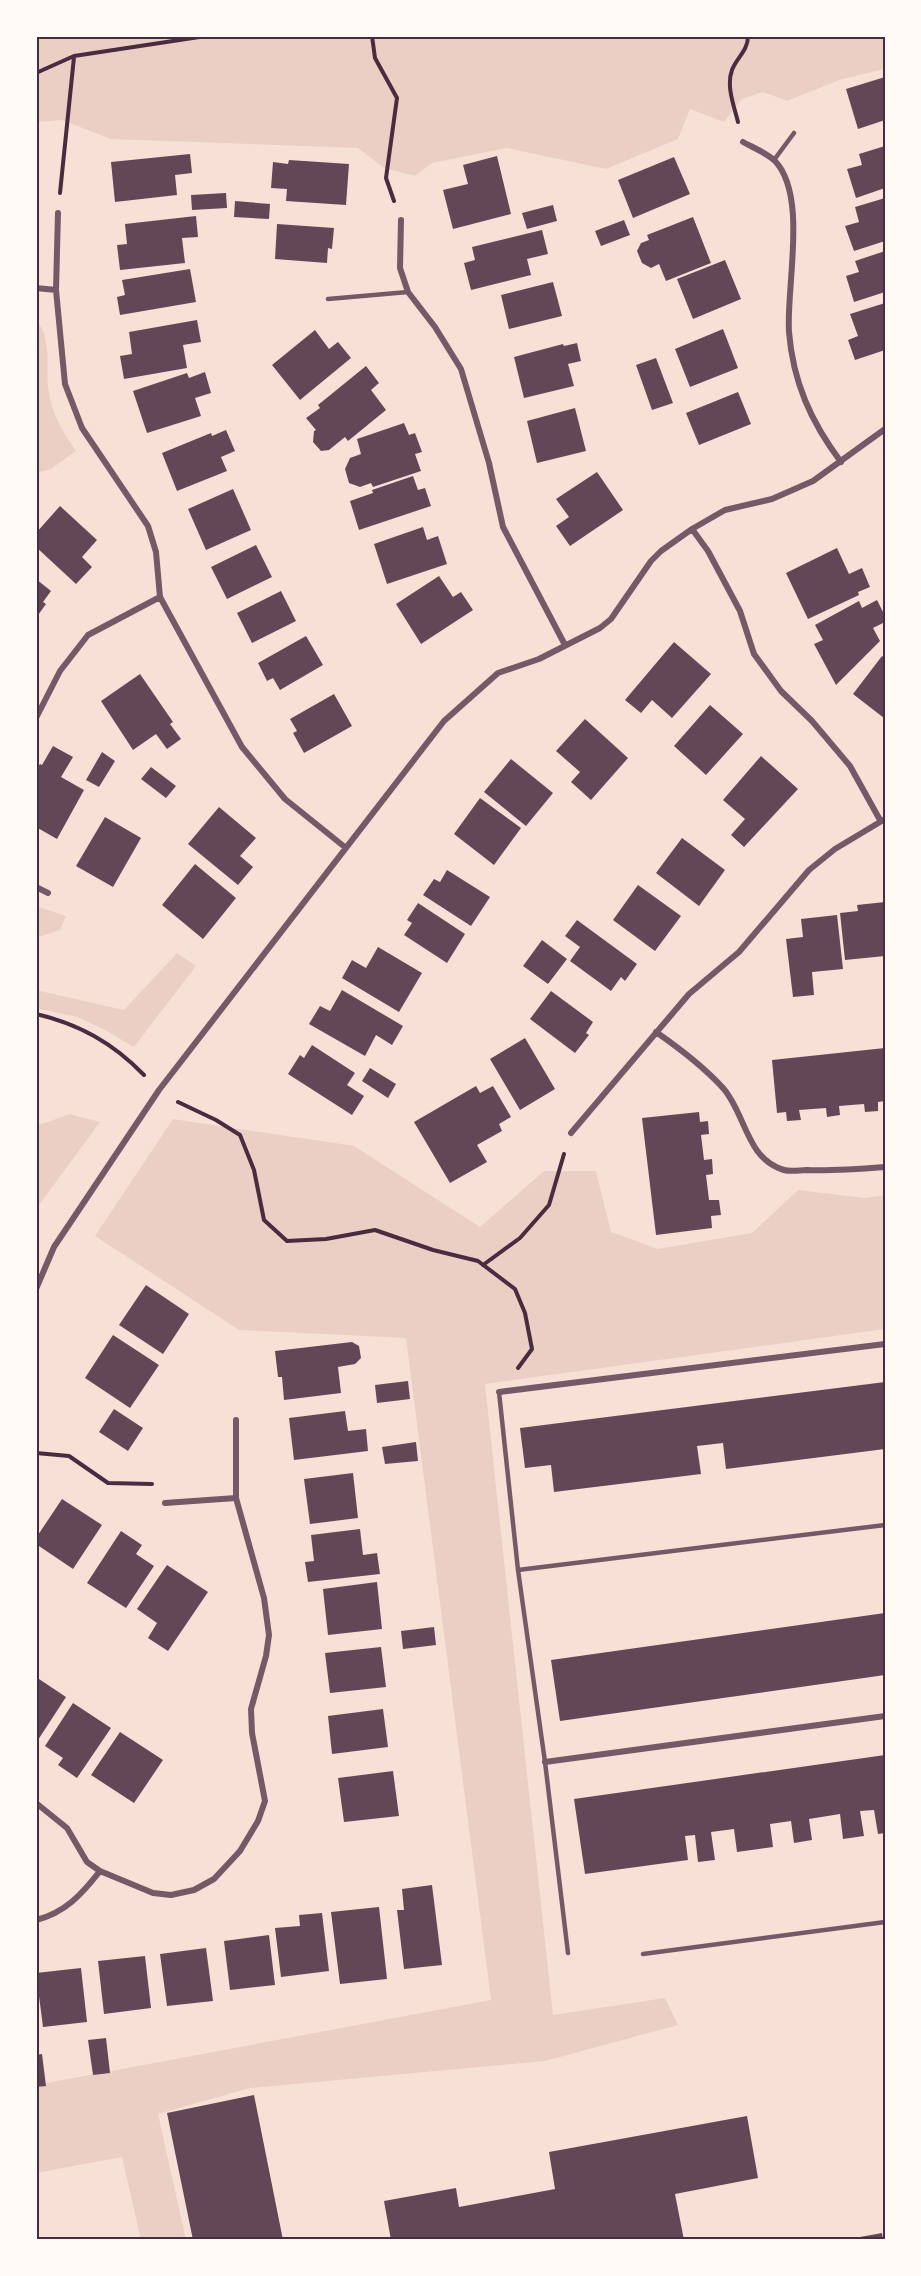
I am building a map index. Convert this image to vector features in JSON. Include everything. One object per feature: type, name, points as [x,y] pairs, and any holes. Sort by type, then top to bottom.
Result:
[{"type":"street","points":[[743,142],[774,160],[789,185],[794,225],[789,332],[798,381],[809,411],[824,440],[841,462]]},
{"type":"street","points":[[58,213],[56,290],[65,384],[82,428],[148,526],[156,552],[160,597],[242,747],[285,800],[346,848]]},
{"type":"street","points":[[401,220],[400,268],[408,291],[435,327],[461,369],[489,463],[503,527],[565,645]]},
{"type":"street","points":[[36,288],[56,290]]},
{"type":"street","points":[[36,1289],[54,1247],[159,1090],[444,721],[498,673],[538,659],[600,628],[611,619],[651,561],[692,529],[725,510],[772,499],[813,481],[885,429]]},
{"type":"street","points":[[571,1133],[689,994],[739,952],[809,870],[835,849],[883,819],[850,766],[812,721],[781,691],[754,654],[740,611],[708,551],[692,529]]},
{"type":"street","points":[[36,718],[60,671],[88,635],[160,597]]},
{"type":"street","points":[[36,887],[48,893]]},
{"type":"street","points":[[656,1032],[677,1047],[722,1088],[729,1097],[752,1144],[764,1160],[785,1170],[832,1171],[885,1167]]},
{"type":"street","points":[[499,1392],[885,1344]]},
{"type":"street","points":[[36,1803],[68,1828],[87,1862],[100,1871],[153,1893],[171,1895],[194,1890],[214,1879],[240,1851],[258,1821],[265,1801],[252,1733],[251,1709],[266,1656],[269,1635],[264,1598],[236,1498],[236,1420]]},
{"type":"street","points":[[165,1503],[236,1498]]},
{"type":"street","points":[[545,1762],[885,1716]]},
{"type":"street","points":[[36,1920],[66,1908],[85,1890],[100,1871]]},
{"type":"lane","points":[[774,160],[794,133]]},
{"type":"lane","points":[[328,300],[408,291]]},
{"type":"lane","points":[[499,1392],[518,1570],[545,1762],[568,1953]]},
{"type":"lane","points":[[518,1570],[885,1525]]},
{"type":"lane","points":[[643,1954],[885,1922]]},
{"type":"path","points":[[36,73],[74,56],[206,36]]},
{"type":"path","points":[[372,36],[375,58],[397,98],[386,178],[401,220]]},
{"type":"path","points":[[743,142],[730,90],[732,70],[747,48],[748,36]]},
{"type":"path","points":[[58,213],[74,56]]},
{"type":"path","points":[[36,1014],[96,1035],[139,1070],[159,1090],[240,1135],[254,1170],[264,1220],[286,1241],[326,1239],[375,1230],[433,1250],[478,1261],[515,1289],[525,1313],[532,1349],[499,1392]]},
{"type":"path","points":[[483,1265],[520,1238],[549,1205],[571,1133]]},
{"type":"path","points":[[36,1453],[69,1456],[108,1483],[160,1484],[165,1503]]},
{"type":"shaded area","points":[[36,36],[885,36],[885,69],[842,79],[787,101],[763,92],[742,99],[724,122],[690,109],[678,139],[606,169],[507,148],[432,163],[415,176],[384,168],[358,148],[111,139],[62,120],[36,122]]},
{"type":"shaded area","points":[[36,320],[47,345],[50,400],[55,416],[76,451],[51,469],[36,473]]},
{"type":"shaded area","points":[[36,906],[66,916],[60,930],[36,938]]},
{"type":"shaded area","points":[[177,953],[196,966],[134,1047],[77,1017],[36,1008],[36,990],[124,1010]]},
{"type":"shaded area","points":[[70,1114],[100,1122],[39,1205],[36,1202],[36,1124]]},
{"type":"shaded area","points":[[173,1119],[354,1146],[480,1227],[544,1171],[596,1171],[611,1232],[658,1249],[752,1233],[798,1190],[865,1198],[885,1195],[885,1329],[485,1384],[553,2015],[665,1998],[678,2025],[545,2061],[250,2088],[158,2114],[186,2240],[141,2240],[122,2157],[36,2173],[36,2085],[491,2000],[406,1338],[239,1330],[95,1236]]},
{"type":"building","points":[[885,77],[885,120],[858,129],[846,89]]},
{"type":"building","points":[[885,146],[885,188],[856,198],[847,169],[862,165],[859,154]]},
{"type":"building","points":[[190,154],[192,173],[175,175],[177,195],[115,202],[111,162]]},
{"type":"building","points":[[497,156],[511,214],[453,229],[443,190],[468,184],[463,165]]},
{"type":"building","points":[[674,157],[690,194],[633,218],[618,180]]},
{"type":"building","points":[[289,160],[349,164],[346,205],[286,201],[287,189],[271,188],[273,162],[288,164]]},
{"type":"building","points":[[226,193],[227,208],[192,210],[191,195]]},
{"type":"building","points":[[885,198],[885,241],[854,251],[845,226],[859,222],[855,207]]},
{"type":"building","points":[[235,201],[270,204],[269,219],[234,217]]},
{"type":"building","points":[[553,205],[557,221],[527,229],[522,213]]},
{"type":"building","points":[[196,216],[198,237],[182,238],[185,263],[120,270],[117,245],[127,244],[125,224]]},
{"type":"building","points":[[693,217],[711,263],[666,281],[659,264],[651,268],[642,263],[637,251],[641,243],[649,240],[647,235]]},
{"type":"building","points":[[624,220],[630,235],[601,246],[595,231]]},
{"type":"building","points":[[277,224],[334,228],[332,249],[328,248],[327,263],[275,259]]},
{"type":"building","points":[[542,230],[548,254],[527,259],[531,275],[471,290],[464,263],[475,260],[472,247]]},
{"type":"building","points":[[885,251],[885,292],[854,302],[846,276],[859,272],[855,261]]},
{"type":"building","points":[[725,260],[741,299],[693,319],[677,279]]},
{"type":"building","points":[[190,269],[196,302],[120,315],[117,297],[125,295],[122,280]]},
{"type":"building","points":[[553,282],[562,316],[509,329],[501,295]]},
{"type":"building","points":[[885,303],[885,350],[855,360],[848,340],[858,336],[850,314]]},
{"type":"building","points":[[197,320],[201,342],[183,345],[187,368],[124,379],[120,356],[132,354],[129,332]]},
{"type":"building","points":[[723,329],[738,368],[690,387],[675,349]]},
{"type":"building","points":[[315,330],[329,349],[338,342],[351,358],[300,400],[272,365]]},
{"type":"building","points":[[577,343],[581,361],[568,364],[574,386],[524,398],[514,357],[563,344],[564,346]]},
{"type":"building","points":[[656,358],[673,403],[652,410],[636,365]]},
{"type":"building","points":[[366,366],[379,383],[371,390],[386,410],[348,441],[345,437],[329,450],[321,451],[313,442],[316,430],[306,418],[320,408],[318,405]]},
{"type":"building","points":[[205,372],[211,393],[195,398],[201,416],[147,433],[133,391],[187,373],[189,378]]},
{"type":"building","points":[[738,392],[751,424],[699,445],[686,413]]},
{"type":"building","points":[[575,408],[586,451],[537,463],[527,421]]},
{"type":"building","points":[[404,423],[409,435],[415,433],[422,452],[415,454],[421,471],[373,487],[371,483],[360,487],[349,483],[345,469],[350,458],[361,454],[357,439]]},
{"type":"building","points":[[226,430],[235,451],[221,457],[227,471],[177,491],[162,453],[211,433],[212,436]]},
{"type":"building","points":[[597,472],[623,510],[570,546],[556,526],[569,517],[556,499]]},
{"type":"building","points":[[413,476],[418,490],[425,488],[431,506],[359,530],[350,501],[373,493],[372,490]]},
{"type":"building","points":[[233,489],[251,530],[206,550],[188,509]]},
{"type":"building","points":[[60,506],[97,540],[82,557],[92,567],[76,584],[36,547],[36,533]]},
{"type":"building","points":[[423,527],[427,540],[438,536],[447,564],[387,584],[374,544]]},
{"type":"building","points":[[256,545],[272,577],[227,599],[211,567]]},
{"type":"building","points":[[837,548],[849,574],[862,568],[870,587],[858,592],[859,595],[808,619],[786,573]]},
{"type":"building","points":[[439,576],[453,597],[461,592],[473,610],[421,644],[396,604]]},
{"type":"building","points":[[36,579],[51,591],[43,602],[46,604],[36,618]]},
{"type":"building","points":[[281,591],[296,621],[252,643],[237,613]]},
{"type":"building","points":[[877,600],[885,616],[885,622],[873,628],[880,641],[836,685],[814,644],[823,640],[815,625],[859,601],[862,608]]},
{"type":"building","points":[[306,636],[323,665],[280,690],[273,678],[267,681],[258,663]]},
{"type":"building","points":[[674,642],[711,674],[672,718],[652,700],[641,713],[625,700]]},
{"type":"building","points":[[882,656],[885,658],[884,718],[853,694]]},
{"type":"building","points":[[140,674],[173,722],[170,724],[181,739],[167,749],[156,734],[133,750],[101,701]]},
{"type":"building","points":[[334,694],[352,726],[304,753],[293,733],[297,731],[290,719]]},
{"type":"building","points":[[710,705],[743,734],[706,775],[674,746]]},
{"type":"building","points":[[585,719],[628,758],[591,800],[571,782],[580,772],[556,751]]},
{"type":"building","points":[[53,746],[73,757],[61,777],[84,790],[57,839],[36,827],[36,770],[40,764],[42,765]]},
{"type":"building","points":[[102,752],[115,761],[99,787],[86,780]]},
{"type":"building","points":[[761,756],[798,789],[744,847],[731,835],[745,819],[723,800]]},
{"type":"building","points":[[511,759],[553,793],[526,826],[484,792]]},
{"type":"building","points":[[151,767],[176,786],[166,798],[141,779]]},
{"type":"building","points":[[480,798],[521,828],[494,865],[454,834]]},
{"type":"building","points":[[219,807],[256,838],[240,856],[253,867],[238,885],[188,844]]},
{"type":"building","points":[[105,817],[141,838],[113,887],[76,866]]},
{"type":"building","points":[[682,838],[725,870],[699,906],[656,873]]},
{"type":"building","points":[[195,864],[236,898],[203,939],[162,905]]},
{"type":"building","points":[[447,870],[490,897],[471,926],[423,895],[434,879],[440,882]]},
{"type":"building","points":[[638,885],[681,916],[655,951],[613,920]]},
{"type":"building","points":[[885,902],[885,956],[845,960],[840,913],[858,911],[857,905]]},
{"type":"building","points":[[418,903],[465,934],[447,963],[404,935],[412,923],[407,920]]},
{"type":"building","points":[[837,915],[843,969],[812,972],[814,995],[793,997],[786,939],[803,937],[801,919]]},
{"type":"building","points":[[577,920],[637,964],[625,981],[621,977],[611,991],[570,961],[580,947],[565,936]]},
{"type":"building","points":[[542,940],[567,959],[548,984],[523,966]]},
{"type":"building","points":[[378,947],[422,973],[399,1012],[342,978],[352,960],[366,968]]},
{"type":"building","points":[[342,990],[403,1026],[392,1045],[376,1035],[365,1056],[309,1024],[320,1006],[330,1011]]},
{"type":"building","points":[[551,991],[593,1022],[586,1033],[589,1035],[575,1053],[530,1019]]},
{"type":"building","points":[[525,1038],[555,1089],[520,1110],[490,1059]]},
{"type":"building","points":[[312,1045],[355,1073],[347,1085],[364,1096],[352,1115],[288,1074],[300,1055],[304,1058]]},
{"type":"building","points":[[885,1048],[885,1101],[878,1102],[878,1111],[865,1112],[864,1104],[839,1106],[840,1115],[827,1117],[826,1108],[799,1110],[801,1120],[787,1121],[786,1112],[777,1113],[772,1060]]},
{"type":"building","points":[[370,1068],[396,1084],[388,1098],[362,1081]]},
{"type":"building","points":[[476,1086],[480,1093],[493,1086],[511,1117],[499,1124],[502,1131],[477,1145],[487,1162],[450,1183],[414,1122]]},
{"type":"building","points":[[699,1112],[700,1122],[708,1121],[709,1134],[701,1135],[704,1160],[712,1159],[713,1174],[706,1175],[709,1200],[719,1200],[721,1215],[711,1216],[712,1228],[656,1235],[642,1118]]},
{"type":"building","points":[[146,1285],[189,1314],[163,1354],[119,1325]]},
{"type":"building","points":[[113,1335],[159,1365],[130,1408],[85,1378]]},
{"type":"building","points":[[352,1342],[359,1346],[361,1358],[355,1364],[338,1367],[341,1393],[284,1400],[282,1377],[278,1377],[275,1351]]},
{"type":"building","points":[[408,1381],[410,1399],[377,1403],[375,1385]]},
{"type":"building","points":[[885,1382],[885,1449],[726,1469],[723,1443],[697,1446],[701,1474],[554,1492],[551,1465],[525,1468],[520,1428]]},
{"type":"building","points":[[114,1409],[143,1428],[128,1451],[99,1432]]},
{"type":"building","points":[[345,1411],[348,1431],[366,1429],[368,1451],[294,1460],[289,1418]]},
{"type":"building","points":[[416,1442],[418,1461],[385,1464],[382,1447]]},
{"type":"building","points":[[353,1473],[358,1518],[310,1524],[304,1479]]},
{"type":"building","points":[[62,1499],[102,1525],[73,1569],[36,1544],[36,1538]]},
{"type":"building","points":[[360,1529],[363,1555],[377,1553],[380,1574],[308,1582],[305,1562],[314,1561],[311,1535]]},
{"type":"building","points":[[121,1531],[142,1545],[136,1554],[154,1566],[126,1608],[87,1583]]},
{"type":"building","points":[[167,1565],[208,1592],[168,1651],[148,1638],[157,1623],[137,1609]]},
{"type":"building","points":[[377,1582],[382,1629],[328,1635],[323,1589]]},
{"type":"building","points":[[885,1613],[885,1675],[560,1721],[551,1660]]},
{"type":"building","points":[[434,1627],[436,1645],[403,1649],[401,1631]]},
{"type":"building","points":[[381,1647],[386,1687],[330,1693],[325,1653]]},
{"type":"building","points":[[36,1677],[66,1697],[36,1743]]},
{"type":"building","points":[[73,1703],[111,1728],[77,1778],[58,1765],[63,1758],[45,1746]]},
{"type":"building","points":[[383,1709],[388,1747],[332,1754],[328,1716]]},
{"type":"building","points":[[120,1732],[163,1760],[134,1803],[91,1775]]},
{"type":"building","points":[[885,1755],[885,1833],[878,1834],[874,1810],[860,1811],[864,1836],[843,1839],[840,1814],[809,1819],[812,1840],[794,1843],[791,1821],[770,1824],[773,1847],[737,1852],[734,1829],[711,1832],[715,1860],[698,1862],[695,1835],[685,1836],[688,1860],[585,1874],[574,1799]]},
{"type":"building","points":[[393,1771],[399,1816],[344,1822],[338,1778]]},
{"type":"building","points":[[432,1885],[442,1965],[404,1969],[397,1910],[404,1910],[402,1889]]},
{"type":"building","points":[[379,1907],[387,1979],[340,1984],[331,1912]]},
{"type":"building","points":[[322,1913],[329,1971],[281,1977],[275,1928],[300,1926],[299,1915]]},
{"type":"building","points":[[269,1935],[275,1985],[230,1990],[224,1941]]},
{"type":"building","points":[[206,1948],[213,2001],[167,2006],[160,1954]]},
{"type":"building","points":[[145,1956],[151,2008],[104,2014],[98,1961]]},
{"type":"building","points":[[81,1968],[87,2022],[43,2027],[36,1973]]},
{"type":"building","points":[[106,2038],[110,2073],[93,2075],[88,2040]]},
{"type":"building","points":[[42,2054],[46,2086],[36,2087],[36,2055]]},
{"type":"building","points":[[254,2095],[283,2240],[193,2240],[167,2113]]},
{"type":"building","points":[[747,2116],[758,2178],[675,2194],[684,2240],[391,2240],[384,2201],[456,2188],[459,2207],[555,2189],[549,2152]]},
{"type":"building","points":[[882,2233],[883,2240],[849,2240],[849,2239]]}]
